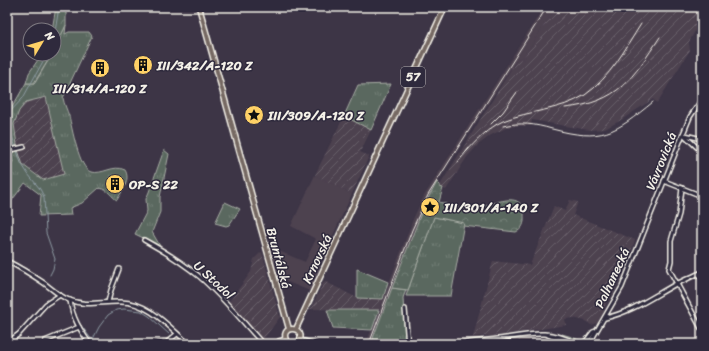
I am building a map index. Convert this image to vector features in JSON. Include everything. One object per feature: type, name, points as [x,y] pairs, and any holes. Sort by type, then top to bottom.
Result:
[{"type":"main road","name":"Bruntálská","points":[[199,7],[289,329]]},
{"type":"main road","name":"Krnovská","points":[[296,329],[445,7]]},
{"type":"main road","points":[[288,344],[286,333],[292,328],[299,332],[301,342]]},
{"type":"street","name":"Vávrovická","points":[[644,232],[690,117],[702,99]]},
{"type":"street","points":[[683,134],[702,139]]},
{"type":"street","points":[[683,134],[702,152]]},
{"type":"street","points":[[7,150],[24,147]]},
{"type":"street","points":[[664,181],[702,196]]},
{"type":"street","points":[[682,188],[679,214],[671,240],[672,258],[669,269],[702,330]]},
{"type":"street","name":"Palhanecká","points":[[591,344],[596,331],[622,287],[644,232]]},
{"type":"street","name":"U Stodol","points":[[144,240],[167,253],[199,277],[215,291],[264,344]]},
{"type":"street","points":[[7,260],[70,300],[87,303],[127,302],[141,305],[152,312],[176,335],[189,344]]},
{"type":"street","points":[[108,302],[119,269]]},
{"type":"street","points":[[605,318],[621,314],[642,305],[676,284],[700,273],[702,280]]},
{"type":"street","points":[[7,344],[19,334],[46,304],[60,295]]},
{"type":"street","points":[[70,300],[71,310],[79,328],[90,343]]},
{"type":"street","points":[[405,309],[408,344]]},
{"type":"street","points":[[46,341],[79,328]]},
{"type":"street","name":"Palhanecká","points":[[584,344],[593,332],[596,331]]},
{"type":"street","points":[[452,344],[528,333],[556,335],[577,344]]},
{"type":"street","points":[[156,344],[166,344],[176,335]]},
{"type":"street","points":[[548,335],[572,344]]},
{"type":"street","points":[[276,344],[279,341],[286,339]]},
{"type":"street","points":[[301,342],[315,344]]},
{"type":"shaded area","points":[[544,7],[556,7],[522,60],[518,58],[443,172],[428,198],[371,344],[366,344],[414,217],[424,196]]},
{"type":"shaded area","points":[[556,7],[702,7],[702,30],[696,29],[689,42],[690,50],[657,103],[653,99],[605,129],[589,130],[532,120],[531,126],[515,126],[506,128],[491,135],[478,145],[467,157],[446,190],[439,187],[518,58],[522,60]]},
{"type":"shaded area","points":[[46,97],[64,174],[43,180],[23,164],[17,145],[14,124],[19,111],[26,102]]},
{"type":"shaded area","points":[[344,116],[371,130],[360,152],[369,156],[352,194],[315,175]]},
{"type":"shaded area","points":[[315,175],[352,194],[318,268],[320,269],[310,291],[278,278],[267,246],[305,262],[316,239],[291,226]]},
{"type":"shaded area","points":[[570,200],[578,202],[573,215],[635,240],[615,290],[605,305],[604,311],[597,323],[591,325],[586,321],[573,318],[565,319],[566,325],[503,335],[473,337],[493,261],[530,265],[554,206],[565,211]]},
{"type":"shaded area","points":[[262,252],[280,317],[262,341],[244,322],[229,302],[251,272],[254,259]]},
{"type":"shaded area","points":[[326,282],[357,298],[383,299],[379,310],[309,309],[312,307],[323,283]]},
{"type":"shaded area","points":[[527,339],[531,344],[503,344],[504,342]]},
{"type":"green space","points":[[56,7],[66,7],[66,25],[62,33],[62,22],[53,22]]},
{"type":"green space","points":[[66,25],[65,34],[69,32],[89,32],[92,36],[63,98],[83,164],[91,172],[95,173],[121,168],[125,170],[127,178],[117,200],[106,190],[99,188],[82,203],[70,208],[71,215],[39,216],[41,195],[25,183],[7,207],[7,166],[13,162],[11,154],[7,160],[7,153],[18,150],[23,165],[43,180],[64,174],[46,97],[26,102],[19,111],[14,124],[17,145],[9,149],[7,142],[7,116],[26,83],[35,83],[47,62],[62,62],[62,33]]},
{"type":"green space","points":[[37,62],[47,62],[34,83],[26,83],[29,73]]},
{"type":"green space","points":[[391,84],[371,130],[344,116],[358,85]]},
{"type":"green space","points":[[164,150],[169,154],[160,197],[160,212],[152,232],[160,246],[135,234],[147,211],[146,199]]},
{"type":"green space","points":[[437,182],[440,187],[443,188],[439,202],[465,209],[477,208],[505,200],[513,200],[519,203],[523,209],[523,225],[516,232],[463,226],[464,223],[434,217],[408,290],[392,288],[424,206]]},
{"type":"green space","points":[[225,202],[240,209],[229,225],[226,226],[215,223]]},
{"type":"green space","points":[[434,217],[464,223],[451,296],[406,296]]},
{"type":"green space","points":[[357,269],[388,282],[383,299],[357,298]]},
{"type":"green space","points":[[392,288],[406,290],[403,298],[405,339],[375,341],[373,338]]},
{"type":"green space","points":[[327,310],[379,310],[372,330],[333,328]]},
{"type":"green space","points":[[562,334],[581,341],[588,337],[583,343],[579,344],[562,336]]},
{"type":"green space","points":[[541,339],[561,344],[536,344],[538,340]]},
{"type":"waterway","points":[[57,22],[59,7]]},
{"type":"waterway","points":[[43,62],[23,98],[8,114],[7,121],[21,163],[44,197],[46,233],[55,259],[50,275]]},
{"type":"waterway","points":[[91,343],[99,327],[108,315],[116,310],[124,309],[141,311],[149,316],[180,344]]},
{"type":"waterway","points":[[76,314],[77,320],[92,340]]},
{"type":"railway","points":[[369,344],[412,230],[428,195],[547,7]]},
{"type":"railway","points":[[466,152],[488,131],[503,121],[513,117],[565,104],[585,95],[609,72],[641,24]]},
{"type":"railway","points":[[565,108],[583,105],[599,100],[622,86],[641,65],[660,37]]},
{"type":"railway","points":[[491,124],[503,112],[517,92]]},
{"type":"railway","points":[[503,126],[528,124],[569,133],[596,135],[617,128],[628,122],[653,102]]},
{"type":"railway","points":[[458,162],[469,148]]},
{"type":"place","name":"III/342/A-120 Z","points":[[143,65]]},
{"type":"place","name":"III/314/A-120 Z","points":[[100,68]]},
{"type":"place","name":"III/309/A-120 Z","points":[[254,115]]},
{"type":"place","name":"OP-S 22","points":[[115,184]]},
{"type":"place","name":"III/301/A-140 Z","points":[[430,207]]}]
